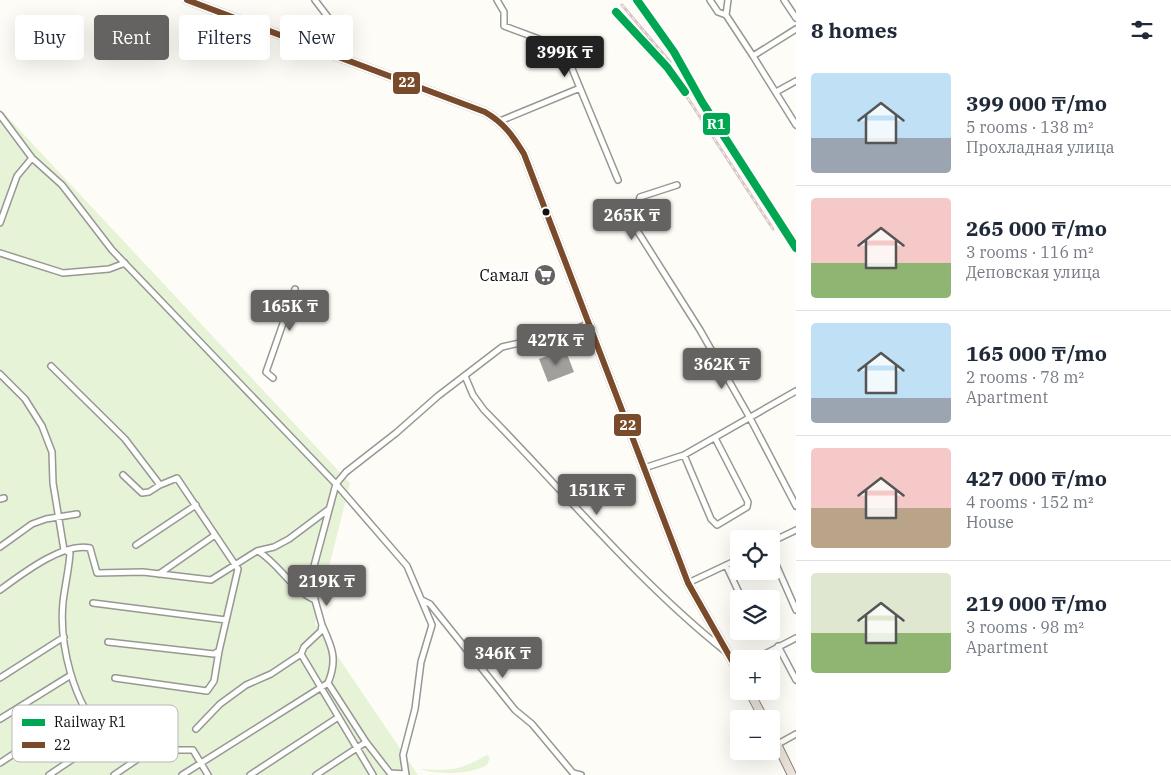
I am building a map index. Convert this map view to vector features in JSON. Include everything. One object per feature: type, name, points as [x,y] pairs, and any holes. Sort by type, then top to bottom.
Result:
[{"type":"highway","points":[[187,0],[485,112],[500,121],[510,132],[524,154],[688,583],[729,655]]},
{"type":"highway","points":[[780,748],[792,775]]},
{"type":"street","points":[[315,0],[346,42],[348,61]]},
{"type":"street","points":[[497,0],[504,12],[504,26],[539,39],[568,59],[618,180]]},
{"type":"street","points":[[710,0],[718,12],[726,15],[795,122]]},
{"type":"street","points":[[726,15],[728,0]]},
{"type":"street","points":[[784,0],[796,18]]},
{"type":"street","points":[[753,56],[796,30]]},
{"type":"street","points":[[776,92],[796,81]]},
{"type":"street","points":[[500,121],[580,88]]},
{"type":"street","points":[[0,115],[32,158],[62,185],[112,250],[336,484],[407,566],[432,625],[421,662],[415,709],[403,755],[406,775],[390,773],[366,742],[328,683]]},
{"type":"street","points":[[0,224],[17,176],[32,158]]},
{"type":"street","points":[[677,185],[640,197],[636,223],[638,232],[750,418],[796,506]]},
{"type":"street","points":[[0,253],[64,273],[109,269],[125,263]]},
{"type":"street","points":[[273,378],[266,372],[295,289]]},
{"type":"street","points":[[182,775],[328,683],[332,672],[332,647],[322,626],[315,600],[314,566],[336,484],[346,472],[502,347],[568,332],[588,324]]},
{"type":"street","points":[[51,366],[125,439],[160,485]]},
{"type":"street","points":[[0,374],[26,399],[42,426],[52,452],[53,483],[64,550]]},
{"type":"street","points":[[465,376],[472,395],[484,410],[606,541],[691,624],[729,655]]},
{"type":"street","points":[[644,468],[684,455],[796,391]]},
{"type":"street","points":[[684,455],[711,519],[717,526],[727,521],[747,506],[748,502],[715,438]]},
{"type":"street","points":[[115,678],[207,691],[214,681],[219,651],[238,574],[236,565],[177,478],[149,492],[142,493],[124,475]]},
{"type":"street","points":[[136,545],[196,505]]},
{"type":"street","points":[[0,590],[64,550],[75,547],[90,548],[97,573],[104,571],[159,574],[211,580],[257,551],[274,547],[289,539],[329,510]]},
{"type":"street","points":[[0,547],[32,524],[59,516],[77,514]]},
{"type":"street","points":[[780,538],[796,530]]},
{"type":"street","points":[[159,574],[215,535]]},
{"type":"street","points":[[64,550],[70,552],[63,603],[64,637],[71,675],[82,705]]},
{"type":"street","points":[[257,551],[273,562],[287,581],[303,595],[315,600]]},
{"type":"street","points":[[688,583],[730,563]]},
{"type":"street","points":[[726,565],[738,590]]},
{"type":"street","points":[[780,574],[796,610]]},
{"type":"street","points":[[422,600],[430,604],[515,710],[532,724],[573,773],[580,775]]},
{"type":"street","points":[[93,602],[226,620]]},
{"type":"street","points":[[196,729],[220,704],[246,685],[271,674],[301,654],[304,647],[322,626]]},
{"type":"street","points":[[0,678],[64,637]]},
{"type":"street","points":[[771,650],[796,638]]},
{"type":"street","points":[[108,642],[214,654],[219,651]]},
{"type":"street","points":[[778,646],[796,680]]},
{"type":"street","points":[[301,654],[319,688],[373,775]]},
{"type":"street","points":[[24,705],[71,675]]},
{"type":"street","points":[[0,720],[12,712]]},
{"type":"street","points":[[250,775],[338,718]]},
{"type":"street","points":[[780,743],[796,734]]},
{"type":"street","points":[[316,775],[366,742]]},
{"type":"street","points":[[178,750],[194,750],[199,763],[208,775]]},
{"type":"street","points":[[0,763],[12,755]]},
{"type":"street","points":[[49,775],[68,762]]},
{"type":"street","points":[[114,775],[133,762]]},
{"type":"green space","points":[[0,109],[350,483],[315,623],[418,775],[0,775]]},
{"type":"green space","points":[[487,755],[490,758],[487,765],[471,771],[444,773],[419,769],[454,769]]},
{"type":"building","points":[[565,349],[574,372],[548,382],[539,359]]},
{"type":"railway","points":[[622,5],[670,62]]},
{"type":"railway","points":[[616,12],[674,77],[773,229]]},
{"type":"rail line","name":"R1","points":[[637,0],[674,52],[702,102],[796,248]]},
{"type":"rail line","name":"R1","points":[[616,12],[667,67],[685,92]]},
{"type":"transit line","name":"22","points":[[187,0],[485,112],[507,130],[524,154],[688,583],[730,657]]},
{"type":"place","name":"Самал","points":[[545,275]]}]
